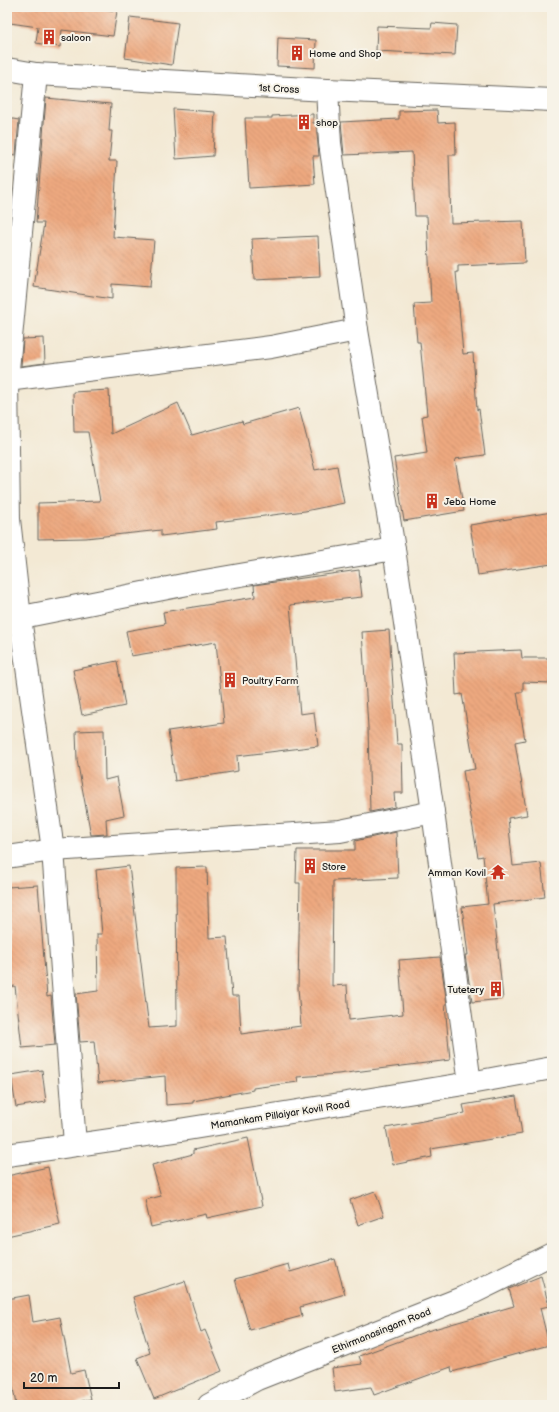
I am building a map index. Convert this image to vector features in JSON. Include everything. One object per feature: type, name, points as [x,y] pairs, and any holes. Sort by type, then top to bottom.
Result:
[{"type":"street","name":"1st Cross","points":[[7,69],[36,74],[327,90],[552,100]]},
{"type":"street","points":[[36,74],[11,301],[8,380],[8,519],[14,619],[53,850],[75,1144]]},
{"type":"street","points":[[327,90],[330,143],[357,330],[394,549],[433,812],[470,1083]]},
{"type":"street","points":[[8,380],[271,347],[357,330]]},
{"type":"street","points":[[14,619],[193,583],[394,549]]},
{"type":"street","points":[[7,857],[53,850],[340,831],[433,812]]},
{"type":"street","name":"Mamankam Pillaiyar Kovil Road","points":[[7,1155],[180,1130],[470,1083],[552,1068]]},
{"type":"street","name":"Ethirmanasingam Road","points":[[209,1405],[258,1379],[462,1298],[552,1254]]},
{"type":"building","points":[[11,7],[89,7],[117,11],[113,36],[62,30],[60,47],[36,43],[38,27],[10,23]]},
{"type":"building","points":[[130,17],[178,23],[172,65],[125,58]]},
{"type":"building","points":[[432,23],[457,25],[455,55],[376,51],[377,26],[431,28]]},
{"type":"building","name":"Home and Shop","points":[[278,38],[316,40],[315,68],[277,66]]},
{"type":"building","points":[[46,98],[111,104],[109,131],[112,131],[109,161],[117,161],[113,237],[154,240],[150,287],[112,284],[112,299],[34,287],[44,223],[36,223]]},
{"type":"building","points":[[173,109],[215,112],[213,156],[176,159]]},
{"type":"building","points":[[437,110],[438,123],[455,122],[456,155],[449,155],[451,223],[523,221],[525,263],[458,266],[458,272],[456,272],[463,354],[473,353],[477,410],[479,409],[485,455],[455,459],[464,511],[404,521],[394,458],[427,453],[422,416],[427,415],[420,342],[417,342],[414,304],[431,303],[427,216],[415,216],[412,152],[344,155],[341,122],[399,119],[399,111]]},
{"type":"building","points":[[313,114],[313,123],[316,123],[319,156],[313,156],[315,184],[249,188],[245,118],[272,118],[272,116]]},
{"type":"building","points":[[7,118],[19,120],[16,155],[7,154]]},
{"type":"building","points":[[318,236],[320,277],[254,280],[252,239]]},
{"type":"building","points":[[44,338],[45,363],[21,366],[23,339]]},
{"type":"building","points":[[109,390],[111,434],[178,403],[192,435],[242,421],[243,424],[299,408],[315,470],[337,466],[344,503],[305,511],[216,522],[217,529],[161,536],[161,530],[86,538],[38,539],[38,503],[100,501],[88,432],[74,432],[73,392]]},
{"type":"building","points":[[552,512],[552,564],[478,575],[470,525]]},
{"type":"building","points":[[359,570],[362,597],[290,605],[300,714],[314,712],[318,746],[237,756],[238,771],[175,781],[168,731],[224,723],[216,642],[131,656],[126,631],[165,624],[163,612],[255,597],[254,585]]},
{"type":"building","points":[[389,630],[397,744],[402,744],[403,793],[394,793],[395,807],[370,812],[368,727],[362,632]]},
{"type":"building","points":[[521,650],[522,658],[552,658],[552,683],[523,682],[523,692],[517,692],[525,740],[515,742],[527,815],[508,818],[513,866],[541,863],[545,897],[493,904],[503,999],[472,1002],[465,955],[468,955],[462,907],[488,904],[483,856],[478,857],[463,771],[475,769],[462,694],[456,695],[454,653]]},
{"type":"building","points":[[117,661],[125,706],[82,715],[73,670]]},
{"type":"building","points":[[104,730],[105,780],[117,777],[124,815],[106,819],[107,834],[91,835],[77,760],[76,731]]},
{"type":"building","points":[[396,832],[398,878],[333,881],[332,986],[347,985],[349,1020],[403,1014],[399,960],[440,957],[447,1004],[445,1004],[450,1060],[338,1074],[297,1077],[298,1082],[253,1088],[253,1090],[193,1101],[193,1103],[166,1105],[165,1076],[98,1083],[94,1041],[80,1042],[76,994],[98,991],[97,934],[102,934],[96,870],[129,866],[149,1028],[177,1026],[176,868],[207,867],[209,938],[227,937],[232,996],[239,996],[241,1034],[301,1026],[298,988],[300,883],[296,883],[297,850],[355,850],[355,841]]},
{"type":"building","points":[[38,885],[47,997],[51,996],[55,1045],[22,1048],[15,986],[7,987],[7,887]]},
{"type":"building","points":[[42,1070],[46,1102],[16,1107],[11,1075]]},
{"type":"building","points":[[516,1096],[522,1134],[431,1149],[432,1157],[393,1165],[386,1128],[465,1113],[463,1105]]},
{"type":"building","points":[[248,1138],[262,1206],[207,1218],[206,1214],[151,1227],[145,1200],[161,1196],[152,1165],[193,1154],[193,1150]]},
{"type":"building","points":[[48,1167],[60,1224],[7,1236],[7,1176]]},
{"type":"building","points":[[375,1191],[384,1216],[358,1225],[350,1200]]},
{"type":"building","points":[[335,1259],[345,1294],[300,1307],[302,1316],[250,1330],[235,1279],[288,1264],[290,1272]]},
{"type":"building","points":[[541,1276],[549,1306],[540,1308],[549,1345],[452,1372],[451,1367],[374,1395],[371,1387],[335,1392],[332,1368],[362,1364],[359,1356],[427,1331],[514,1306],[509,1289]]},
{"type":"building","points":[[185,1281],[201,1332],[205,1330],[222,1371],[154,1399],[137,1358],[150,1353],[133,1297]]},
{"type":"building","points":[[29,1295],[33,1322],[60,1317],[71,1373],[84,1370],[91,1399],[66,1405],[16,1405],[7,1353],[7,1299]]},
{"type":"place","name":"saloon","points":[[49,37]]},
{"type":"place","name":"Home and Shop","points":[[297,53]]},
{"type":"place","name":"shop","points":[[304,122]]},
{"type":"place","name":"Jeba Home","points":[[432,501]]},
{"type":"place","name":"Poultry Farm","points":[[230,680]]},
{"type":"place","name":"Store","points":[[310,866]]},
{"type":"place","name":"Amman Kovil","points":[[498,872]]},
{"type":"place","name":"Tutetery","points":[[496,989]]}]
